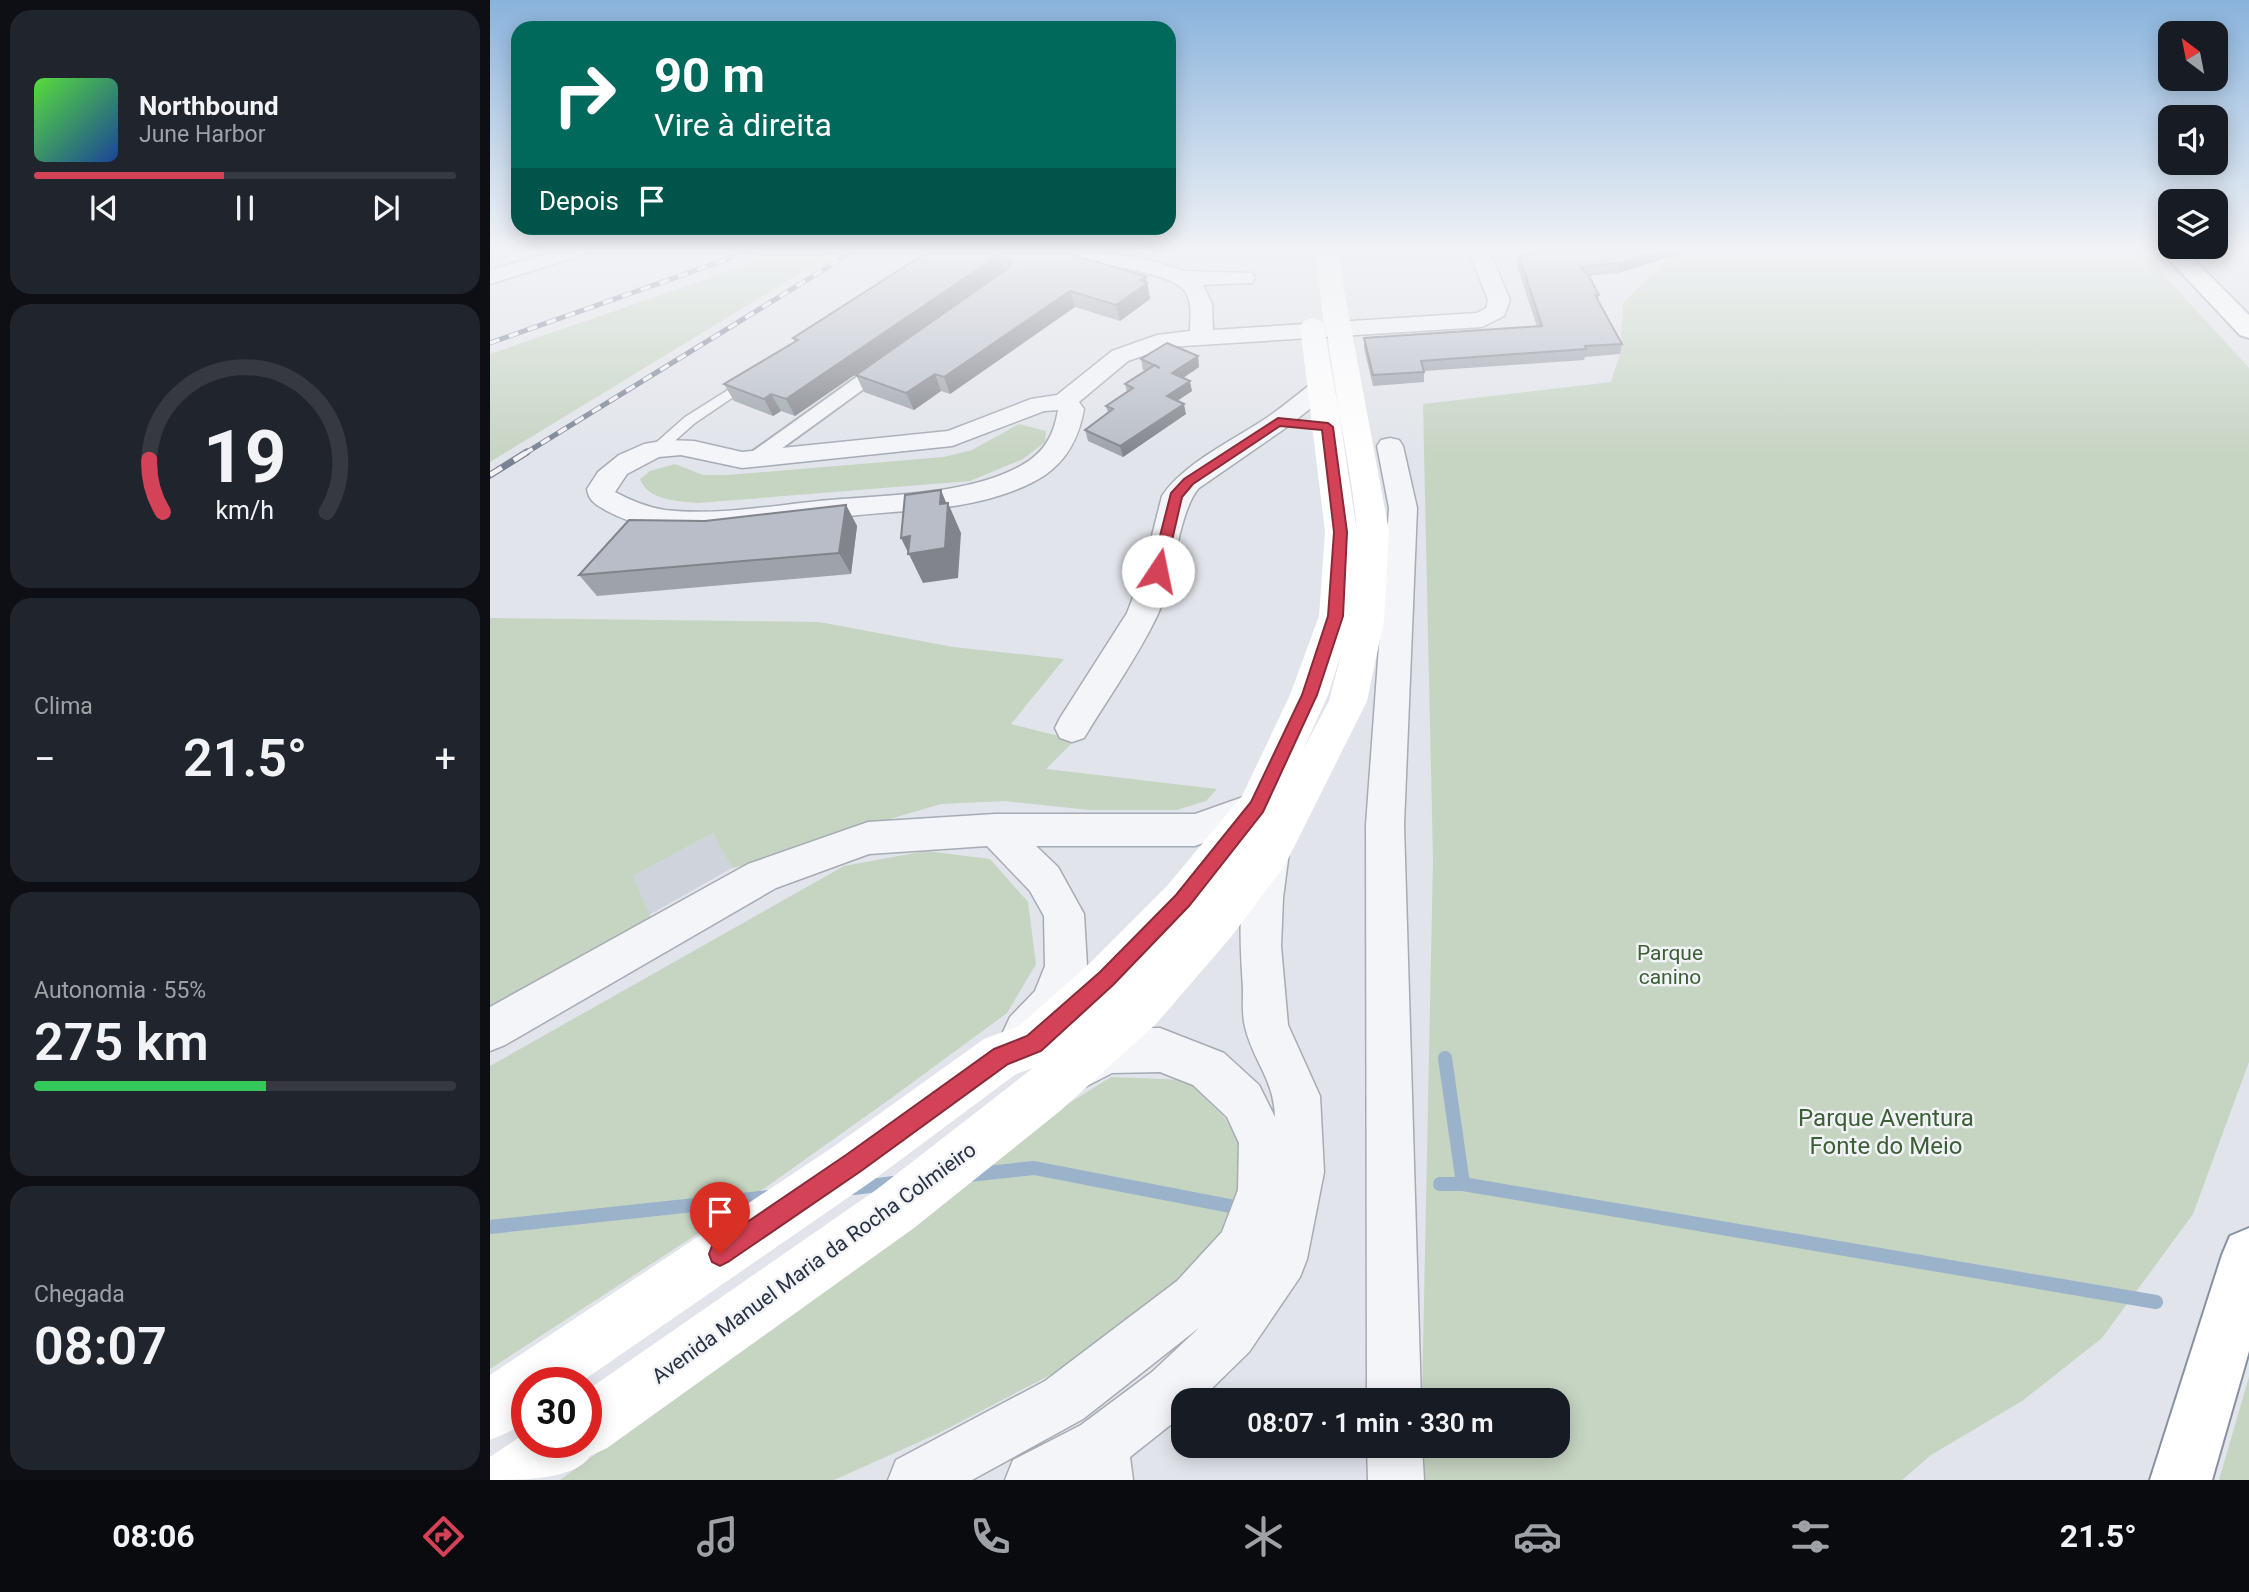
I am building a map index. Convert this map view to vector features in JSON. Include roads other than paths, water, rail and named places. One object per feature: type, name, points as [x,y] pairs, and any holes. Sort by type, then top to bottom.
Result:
[{"type":"main road","name":"Avenida Manuel Maria da Rocha Colmieiro","points":[[554,1367],[854,1163],[1001,1056],[1034,1044],[1107,978],[1182,900],[1257,807],[1309,695],[1336,616],[1341,532],[1321,388],[1330,318]]},
{"type":"main road","name":"Avenida Manuel Maria da Rocha Colmieiro","points":[[602,1416],[895,1209],[1042,1093],[1139,1009],[1215,923],[1270,852],[1348,701],[1367,620],[1373,531],[1365,472],[1330,322]]},
{"type":"main road","points":[[2181,1480],[2249,1255]]},
{"type":"main road","name":"Avenida Manuel Maria da Rocha Colmieiro","points":[[490,1410],[511,1396]]},
{"type":"main road","points":[[510,1480],[542,1458]]},
{"type":"street","points":[[1201,337],[1202,318]]},
{"type":"street","points":[[1064,402],[1072,410],[1070,426],[1058,451],[1017,478],[991,489],[959,496],[729,519],[689,520],[633,513],[602,496],[601,489],[609,474],[618,466],[655,451],[677,447],[695,449],[727,459],[952,438],[1040,404],[1064,402],[1120,356],[1165,341],[1330,322],[1485,318]]},
{"type":"street","points":[[756,458],[906,350]]},
{"type":"street","points":[[1072,728],[1142,615],[1158,571],[1176,496],[1189,482],[1278,422],[1321,388]]},
{"type":"street","points":[[1278,422],[1328,427]]},
{"type":"street","points":[[1390,446],[1403,508],[1385,825],[1394,1388]]},
{"type":"street","points":[[490,1030],[762,876],[868,838],[995,830],[1195,830],[1257,807]]},
{"type":"street","points":[[995,830],[1044,879],[1064,914],[1066,966],[1050,1005],[1001,1056]]},
{"type":"street","points":[[1033,1480],[1103,1462],[1171,1391],[1231,1334],[1282,1259],[1300,1172],[1300,1159],[1297,1096],[1266,1026],[1261,946],[1263,898],[1270,852]]},
{"type":"street","points":[[916,1480],[1063,1400],[1195,1299],[1241,1248],[1262,1190],[1262,1141],[1243,1101],[1208,1069],[1160,1050],[1106,1051],[1042,1093]]},
{"type":"street","points":[[1395,1458],[1396,1480]]},
{"type":"lane","points":[[655,451],[690,419],[758,375]]},
{"type":"waterway","points":[[1445,1058],[1463,1184]]},
{"type":"waterway","points":[[968,1175],[1034,1168],[1230,1206]]},
{"type":"waterway","points":[[854,1188],[894,1183]]},
{"type":"waterway","points":[[1440,1184],[1463,1184]]},
{"type":"waterway","points":[[1463,1184],[2156,1302]]},
{"type":"waterway","points":[[490,1227],[769,1197]]},
{"type":"railway","points":[[490,343],[561,318]]},
{"type":"railway","points":[[524,454],[745,318]]},
{"type":"railway","points":[[490,475],[527,452]]},
{"type":"park label","name":"Parque canino","points":[[1670,965]]},
{"type":"park label","name":"Parque Aventura Fonte do Meio","points":[[1886,1132]]}]
